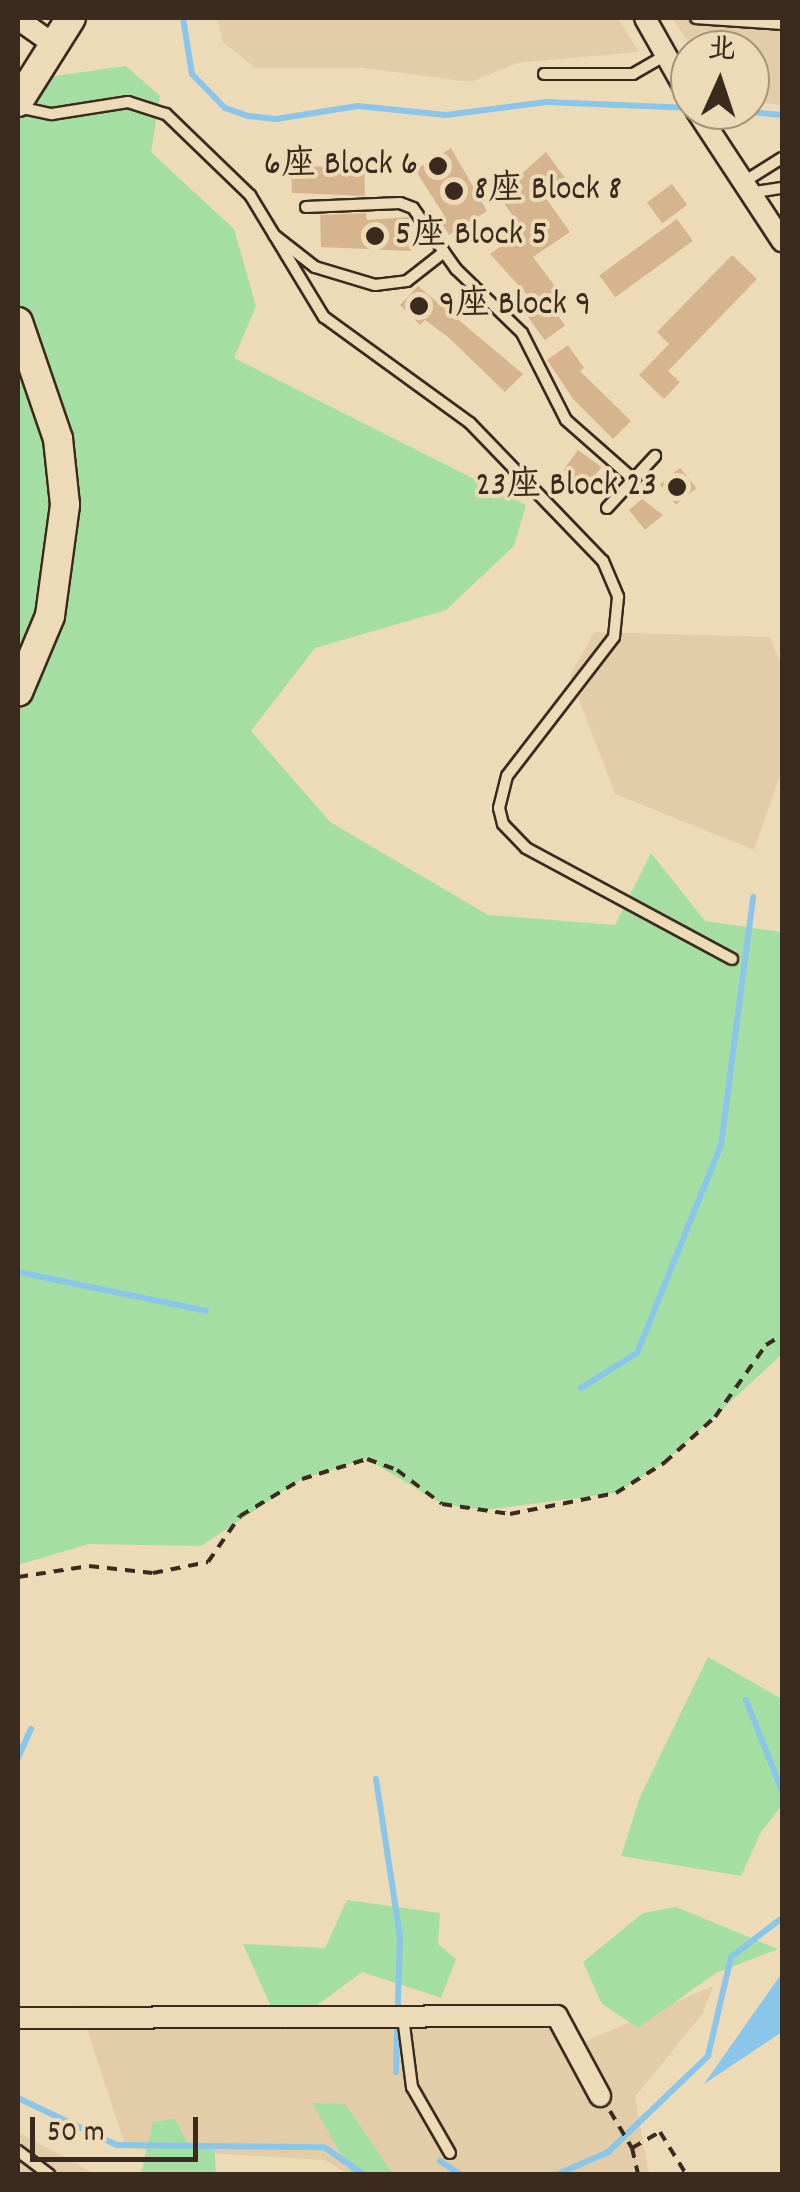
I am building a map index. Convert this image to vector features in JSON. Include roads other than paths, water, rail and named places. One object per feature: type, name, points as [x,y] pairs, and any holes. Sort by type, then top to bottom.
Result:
[{"type":"main road","points":[[18,104],[71,18]]},
{"type":"main road","points":[[18,322],[55,428],[65,506],[50,616],[18,692]]},
{"type":"street","points":[[645,18],[670,57]]},
{"type":"street","points":[[18,19],[53,44]]},
{"type":"street","points":[[708,130],[782,241]]},
{"type":"street","points":[[18,2018],[557,2016],[600,2096]]},
{"type":"lane","points":[[696,18],[782,24]]},
{"type":"lane","points":[[544,74],[634,74],[664,45]]},
{"type":"lane","points":[[18,104],[52,114],[128,102],[166,114],[236,178],[324,316],[470,423],[590,546],[613,578],[614,637],[507,776],[498,808],[503,824],[526,848],[732,958]]},
{"type":"lane","points":[[745,188],[782,158]]},
{"type":"lane","points":[[745,188],[782,188]]},
{"type":"lane","points":[[306,207],[400,203],[422,217],[444,252],[522,333],[572,428],[634,479]]},
{"type":"lane","points":[[273,234],[315,267],[365,284],[408,281],[444,252]]},
{"type":"lane","points":[[607,508],[655,456]]},
{"type":"lane","points":[[402,2016],[412,2087],[450,2153]]},
{"type":"lane","points":[[18,2152],[49,2174]]},
{"type":"water","points":[[782,1973],[782,2032],[704,2084]]},
{"type":"waterway","points":[[183,18],[192,74],[225,108],[248,116],[276,119],[358,106],[446,115],[546,102],[670,107]]},
{"type":"waterway","points":[[770,114],[782,115]]},
{"type":"waterway","points":[[581,1388],[637,1353],[721,1145],[753,897]]},
{"type":"waterway","points":[[18,1272],[206,1311]]},
{"type":"waterway","points":[[746,1700],[782,1791]]},
{"type":"waterway","points":[[18,1758],[31,1729]]},
{"type":"waterway","points":[[376,1779],[400,1935],[396,2072]]},
{"type":"waterway","points":[[558,2174],[608,2152],[708,2056],[731,1957],[782,1918]]},
{"type":"waterway","points":[[18,2098],[117,2145],[324,2147],[363,2174]]},
{"type":"waterway","points":[[440,2161],[459,2174]]},
{"type":"place","name":"6座 Block 6","points":[[438,166]]},
{"type":"place","name":"8座 Block 8","points":[[454,191]]},
{"type":"place","name":"5座 Block 5","points":[[375,236]]},
{"type":"place","name":"9座 Block 9","points":[[419,306]]},
{"type":"place","name":"23座 Block 23","points":[[677,487]]}]
